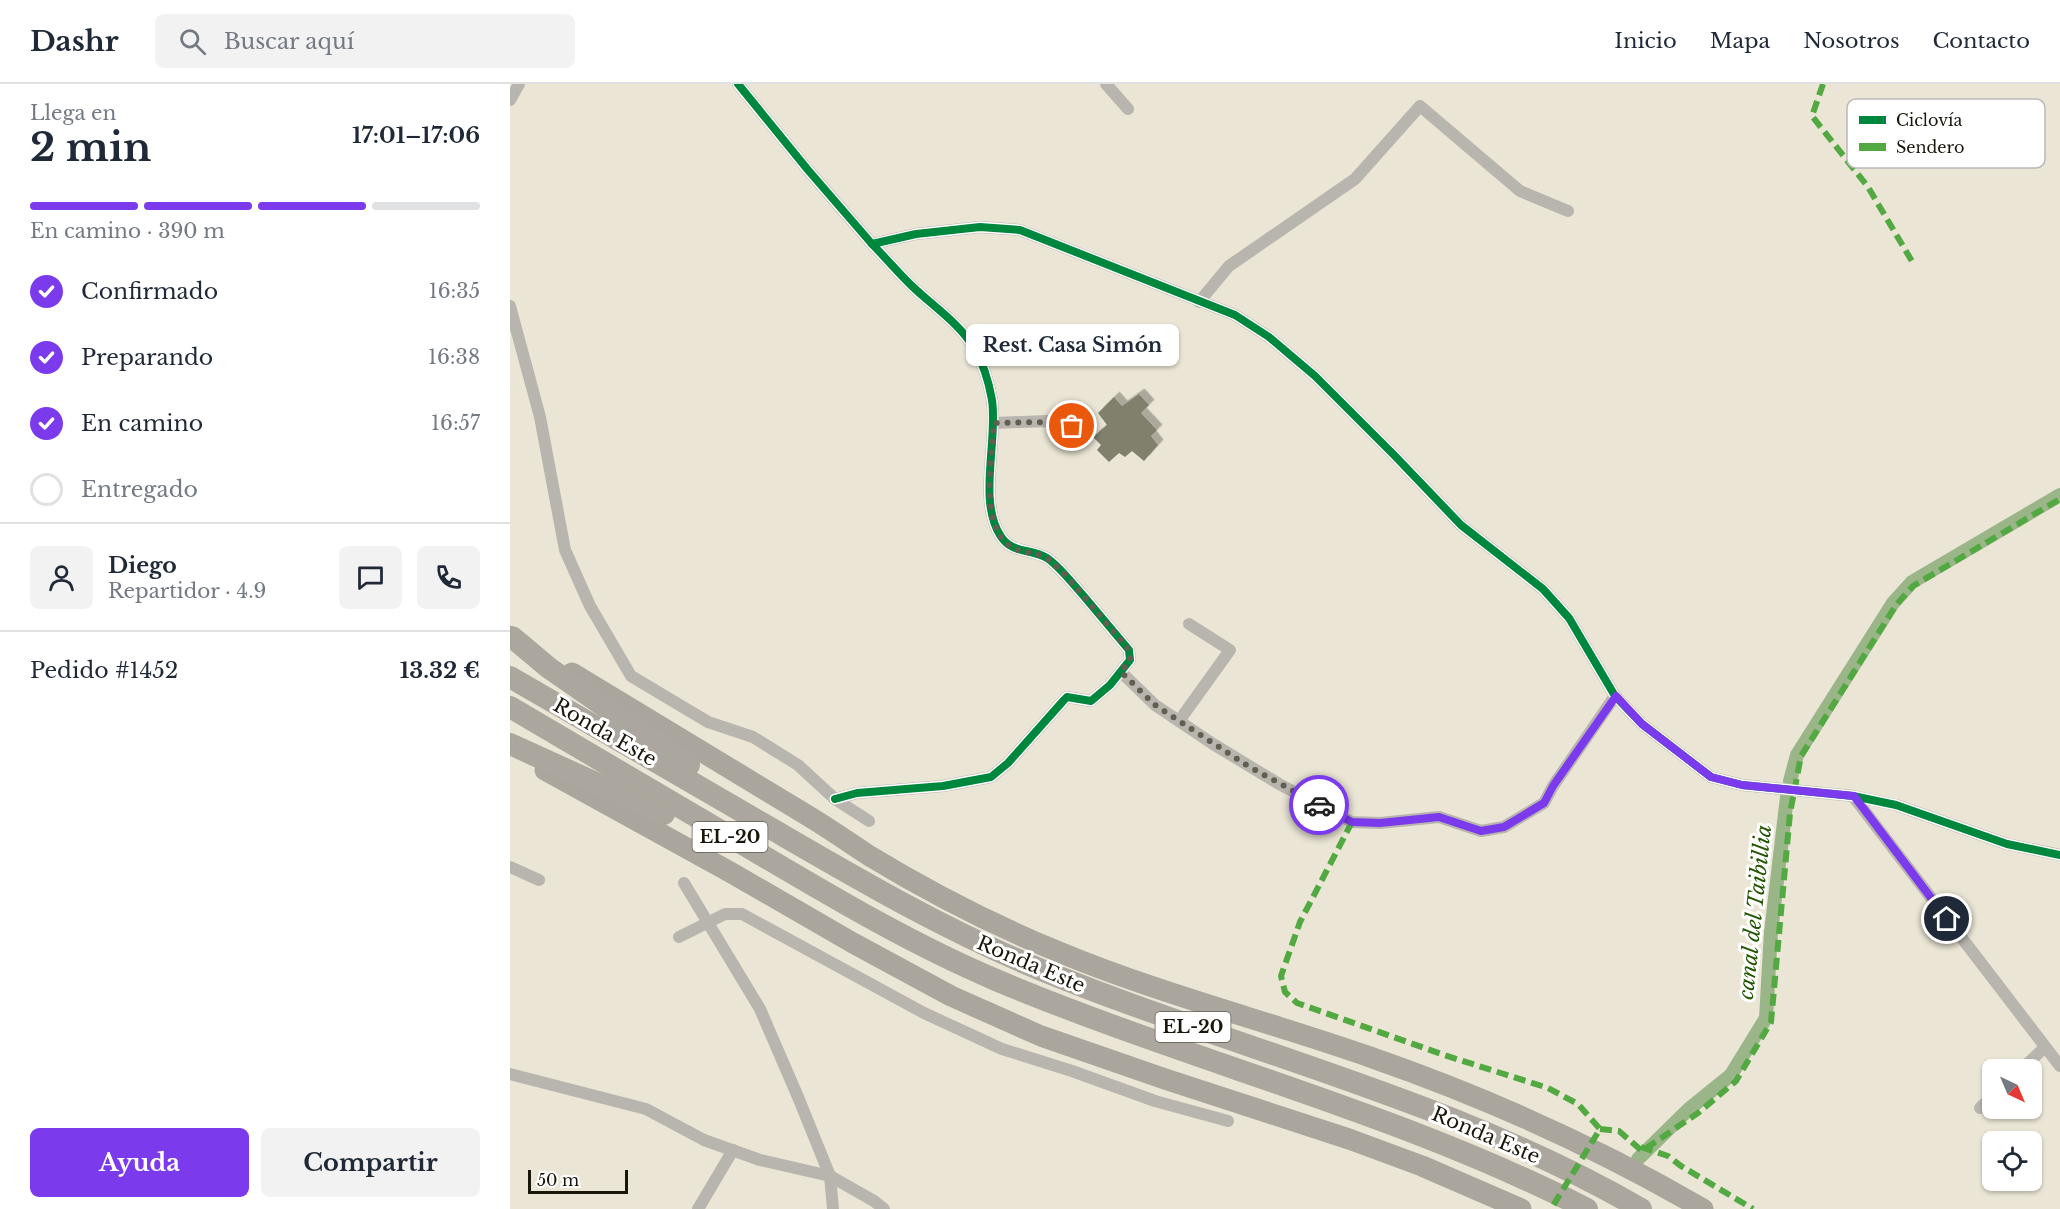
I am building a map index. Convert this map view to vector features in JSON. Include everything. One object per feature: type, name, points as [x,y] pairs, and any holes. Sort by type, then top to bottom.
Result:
[{"type":"highway","name":"EL-20","points":[[511,637],[549,668],[713,782],[771,818],[809,851]]},
{"type":"highway","points":[[511,637],[869,855],[944,898],[1008,930],[1121,975],[1370,1057],[1464,1092],[1557,1130],[1642,1173],[1702,1209]]},
{"type":"highway","name":"Ronda Este","points":[[510,676],[916,912],[987,947],[1130,1005],[1384,1093],[1454,1120],[1587,1179],[1632,1203]]},
{"type":"highway","name":"Ronda Este","points":[[510,707],[795,875],[953,960],[1076,1013],[1351,1108],[1433,1140],[1580,1205]]},
{"type":"highway","name":"EL-20","points":[[510,746],[652,807],[870,929],[953,960]]},
{"type":"highway","points":[[510,746],[553,774],[682,845],[853,944],[951,996],[1041,1035],[1412,1162],[1521,1209]]},
{"type":"street","points":[[510,100],[519,84]]},
{"type":"street","points":[[738,84],[808,170],[873,244],[974,347],[984,369],[992,398],[994,423],[990,476],[991,512],[999,534],[1007,545],[1020,551],[1039,553],[1050,560],[1129,650],[1130,660],[1110,685],[1091,701],[1067,697],[1008,763],[991,777],[943,786],[856,793],[835,799]]},
{"type":"street","points":[[1106,84],[1128,109]]},
{"type":"street","points":[[1199,302],[1229,266],[1355,179],[1420,106],[1520,191],[1568,211]]},
{"type":"street","points":[[873,244],[916,234],[980,227],[1020,230],[1235,315],[1269,337],[1315,376],[1461,525],[1543,589],[1569,618],[1616,696],[1642,724],[1711,777],[1742,785],[1854,796],[1896,805],[2007,844],[2060,855]]},
{"type":"street","points":[[510,306],[540,417],[565,550],[590,606],[631,676],[708,722],[753,737],[798,765],[835,799],[869,821]]},
{"type":"street","points":[[994,423],[1047,422],[1072,426]]},
{"type":"street","points":[[1179,721],[1230,650],[1189,624]]},
{"type":"street","points":[[1121,672],[1155,705],[1179,721],[1279,784],[1352,822],[1380,823],[1439,817],[1481,831],[1504,827],[1544,803],[1553,786],[1616,696]]},
{"type":"street","points":[[1854,796],[2060,1066]]},
{"type":"street","points":[[510,867],[539,880]]},
{"type":"street","points":[[684,883],[760,1009],[830,1176],[833,1209]]},
{"type":"street","points":[[679,937],[725,914],[742,915],[924,1013],[1002,1049],[1155,1101],[1228,1121]]},
{"type":"street","points":[[2032,1059],[2045,1047]]},
{"type":"street","points":[[510,1074],[645,1108],[705,1140],[760,1160],[830,1176],[884,1209]]},
{"type":"street","points":[[698,1209],[733,1150]]},
{"type":"building","points":[[1139,394],[1149,405],[1141,413],[1157,430],[1151,436],[1158,445],[1144,461],[1132,451],[1125,457],[1119,453],[1109,462],[1097,450],[1101,445],[1093,437],[1107,425],[1098,413],[1114,397],[1122,406]]},
{"type":"waterway","name":"canal del Taibillia","points":[[1790,781],[1797,755],[1893,603],[1912,582],[2060,495]]},
{"type":"waterway","name":"canal del Taibillia","points":[[1638,1159],[1689,1109],[1731,1075],[1766,1018],[1771,932],[1787,797]]},
{"type":"marked path","points":[[1823,84],[1812,116],[1847,160]]},
{"type":"marked path","points":[[1853,168],[1868,187],[1913,263]]},
{"type":"marked path","points":[[1600,1129],[1619,1131],[1642,1151],[1698,1113],[1736,1081],[1771,1022],[1790,813],[1801,756],[1896,605],[1913,586],[2060,499]]},
{"type":"marked path","points":[[1352,822],[1300,922],[1281,976],[1285,992],[1297,1003],[1444,1055],[1548,1088],[1578,1104],[1600,1129],[1551,1209]]},
{"type":"marked path","points":[[1641,1147],[1668,1156],[1753,1209]]},
{"type":"cycle path","points":[[738,84],[872,244],[916,234],[980,227],[1020,230],[1235,315],[1269,337],[1315,376],[1461,525],[1543,589],[1569,618],[1615,696],[1642,724],[1711,777],[1742,785],[1853,796],[1896,805],[2007,844],[2060,855]]},
{"type":"cycle path","points":[[835,799],[857,793],[943,786],[991,777],[1008,763],[1067,697],[1091,701],[1110,685],[1130,660],[1129,650],[1056,566],[1041,555],[1015,548],[1004,541],[1000,535],[990,505],[992,400],[980,360],[961,331],[908,282],[872,244]]},
{"type":"way so far","points":[[1072,426],[1047,422],[994,423],[990,476],[991,512],[999,534],[1007,545],[1020,551],[1039,553],[1050,560],[1068,578],[1129,650],[1130,660],[1121,672],[1155,705],[1248,766],[1319,805]]},
{"type":"place","name":"Rest. Casa Simón","points":[[1072,426]]},
{"type":"route","points":[[1319,805],[1352,822],[1380,823],[1439,817],[1481,831],[1504,827],[1544,803],[1553,786],[1616,696],[1642,724],[1711,777],[1742,785],[1854,796],[1947,919]]}]
